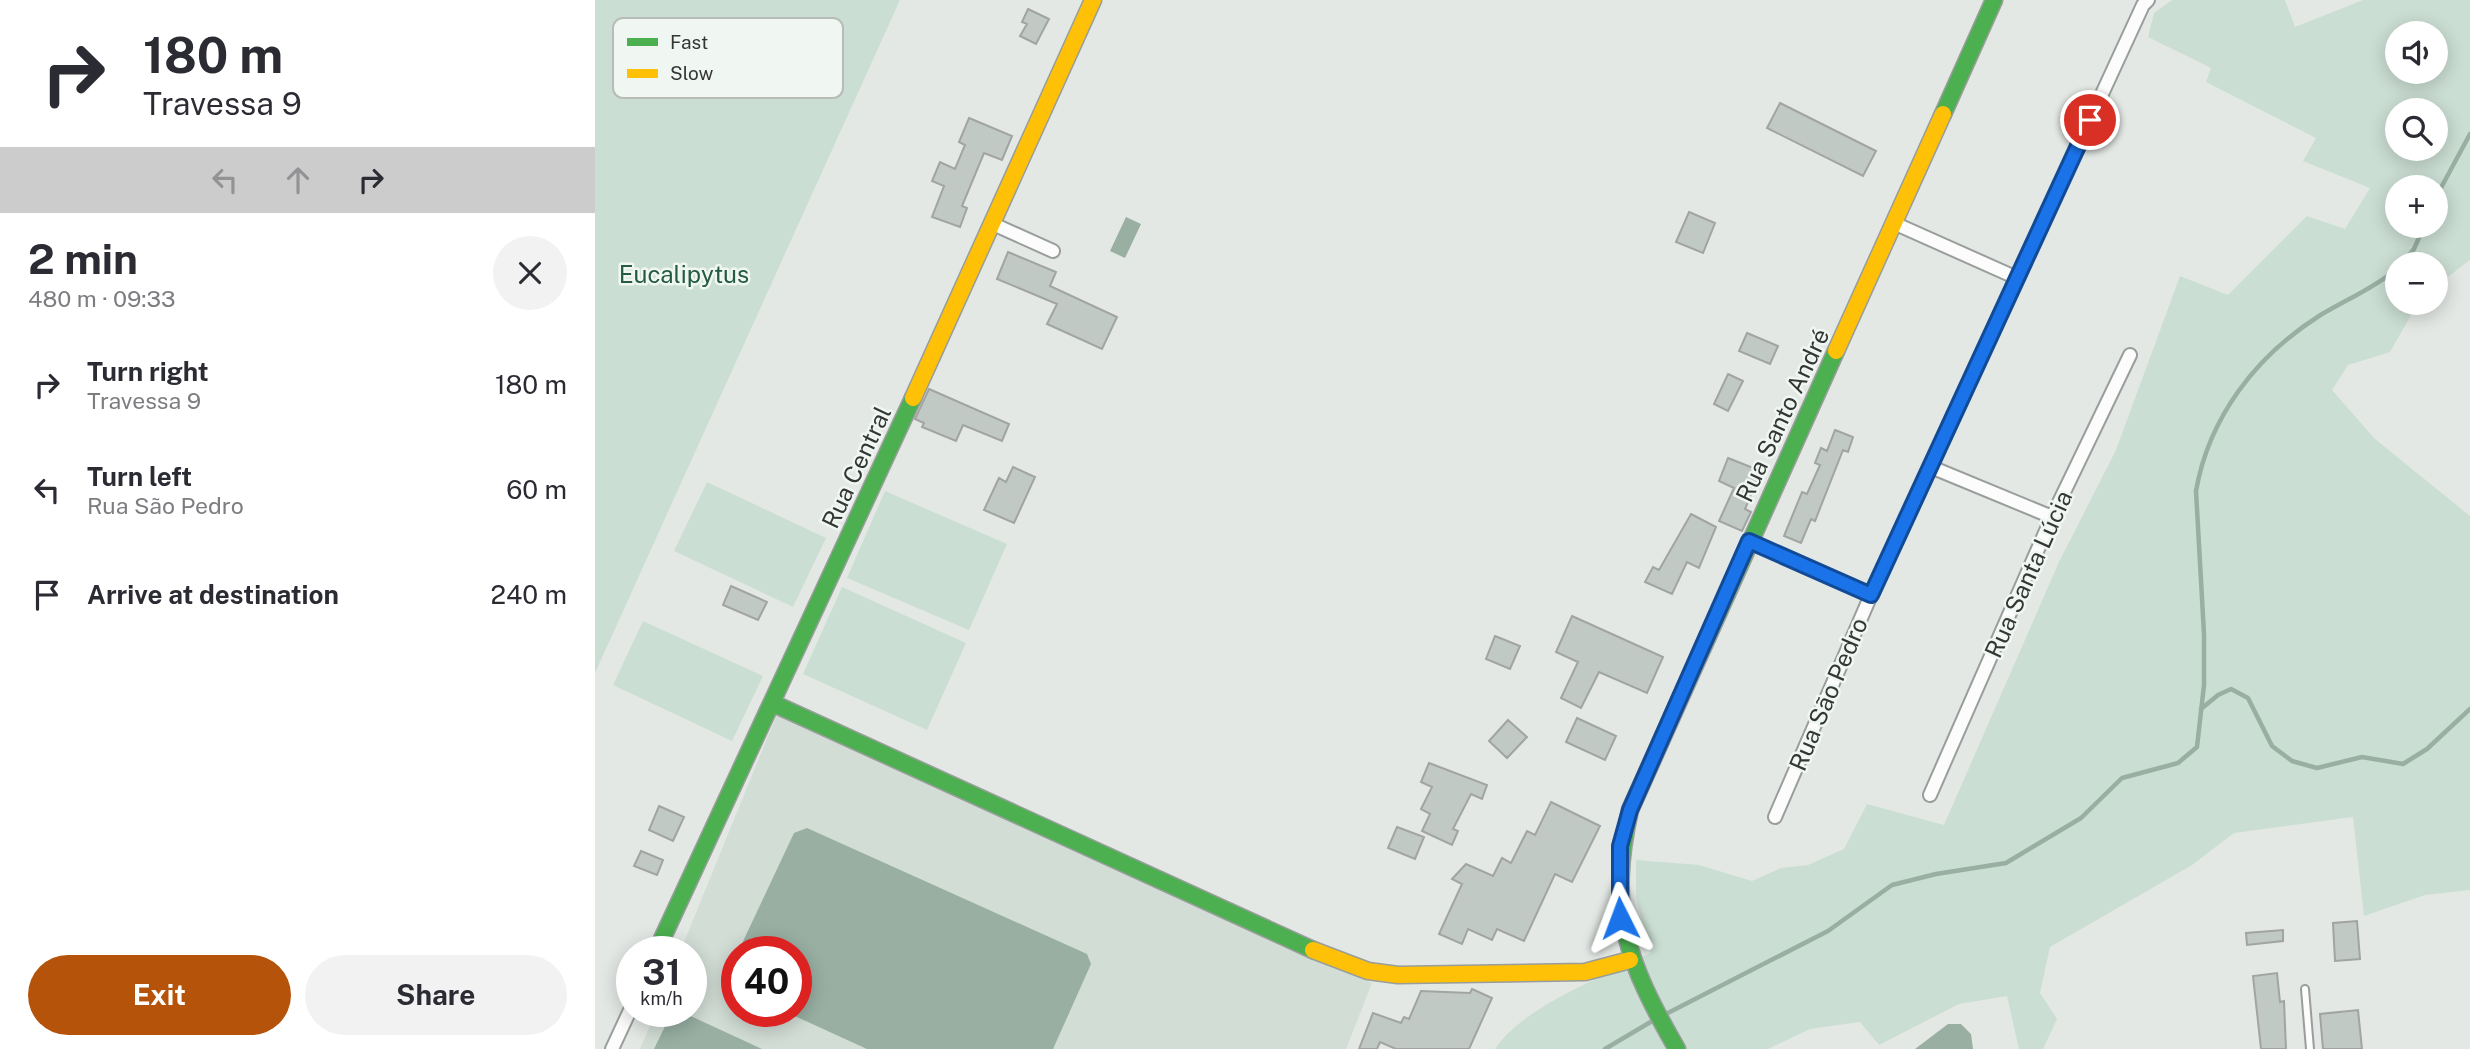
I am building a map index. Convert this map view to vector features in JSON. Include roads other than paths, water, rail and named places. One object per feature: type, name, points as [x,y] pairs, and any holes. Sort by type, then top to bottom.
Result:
[{"type":"street","name":"Rua Central","points":[[663,936],[993,224],[1093,0]]},
{"type":"street","name":"Rua Santo André","points":[[1673,1043],[1630,960],[1620,918],[1620,846],[1630,810],[1749,541],[1896,224],[1994,0]]},
{"type":"street","name":"Rua São Pedro","points":[[1775,817],[1871,595],[2143,5],[2148,0]]},
{"type":"street","points":[[993,224],[1053,251]]},
{"type":"street","points":[[1896,224],[2017,278]]},
{"type":"street","name":"Rua Santa Lúcia","points":[[1930,794],[2052,517],[2130,355]]},
{"type":"street","points":[[1931,467],[2052,517]]},
{"type":"street","points":[[1749,541],[1871,595]]},
{"type":"street","points":[[772,703],[1345,964],[1368,971],[1411,975],[1550,974],[1585,972],[1630,960]]},
{"type":"street","points":[[612,1049],[622,1027]]},
{"type":"lane","points":[[2305,989],[2310,1049]]},
{"type":"waterway","points":[[2448,175],[2470,134]]},
{"type":"waterway","points":[[2412,252],[2419,238]]},
{"type":"waterway","points":[[1662,1016],[1828,931],[1892,885],[1936,874],[2006,863],[2081,818],[2122,778],[2178,763],[2197,747],[2204,685],[2204,634],[2196,491],[2212,438],[2239,391],[2275,350],[2319,316],[2385,278]]},
{"type":"waterway","points":[[2201,709],[2218,695],[2231,689],[2248,698],[2272,746],[2292,761],[2317,768],[2362,757],[2403,764],[2427,749],[2470,709]]},
{"type":"waterway","points":[[1605,1049],[1654,1020]]},
{"type":"park label","name":"Eucalipytus","points":[[684,274]]}]
